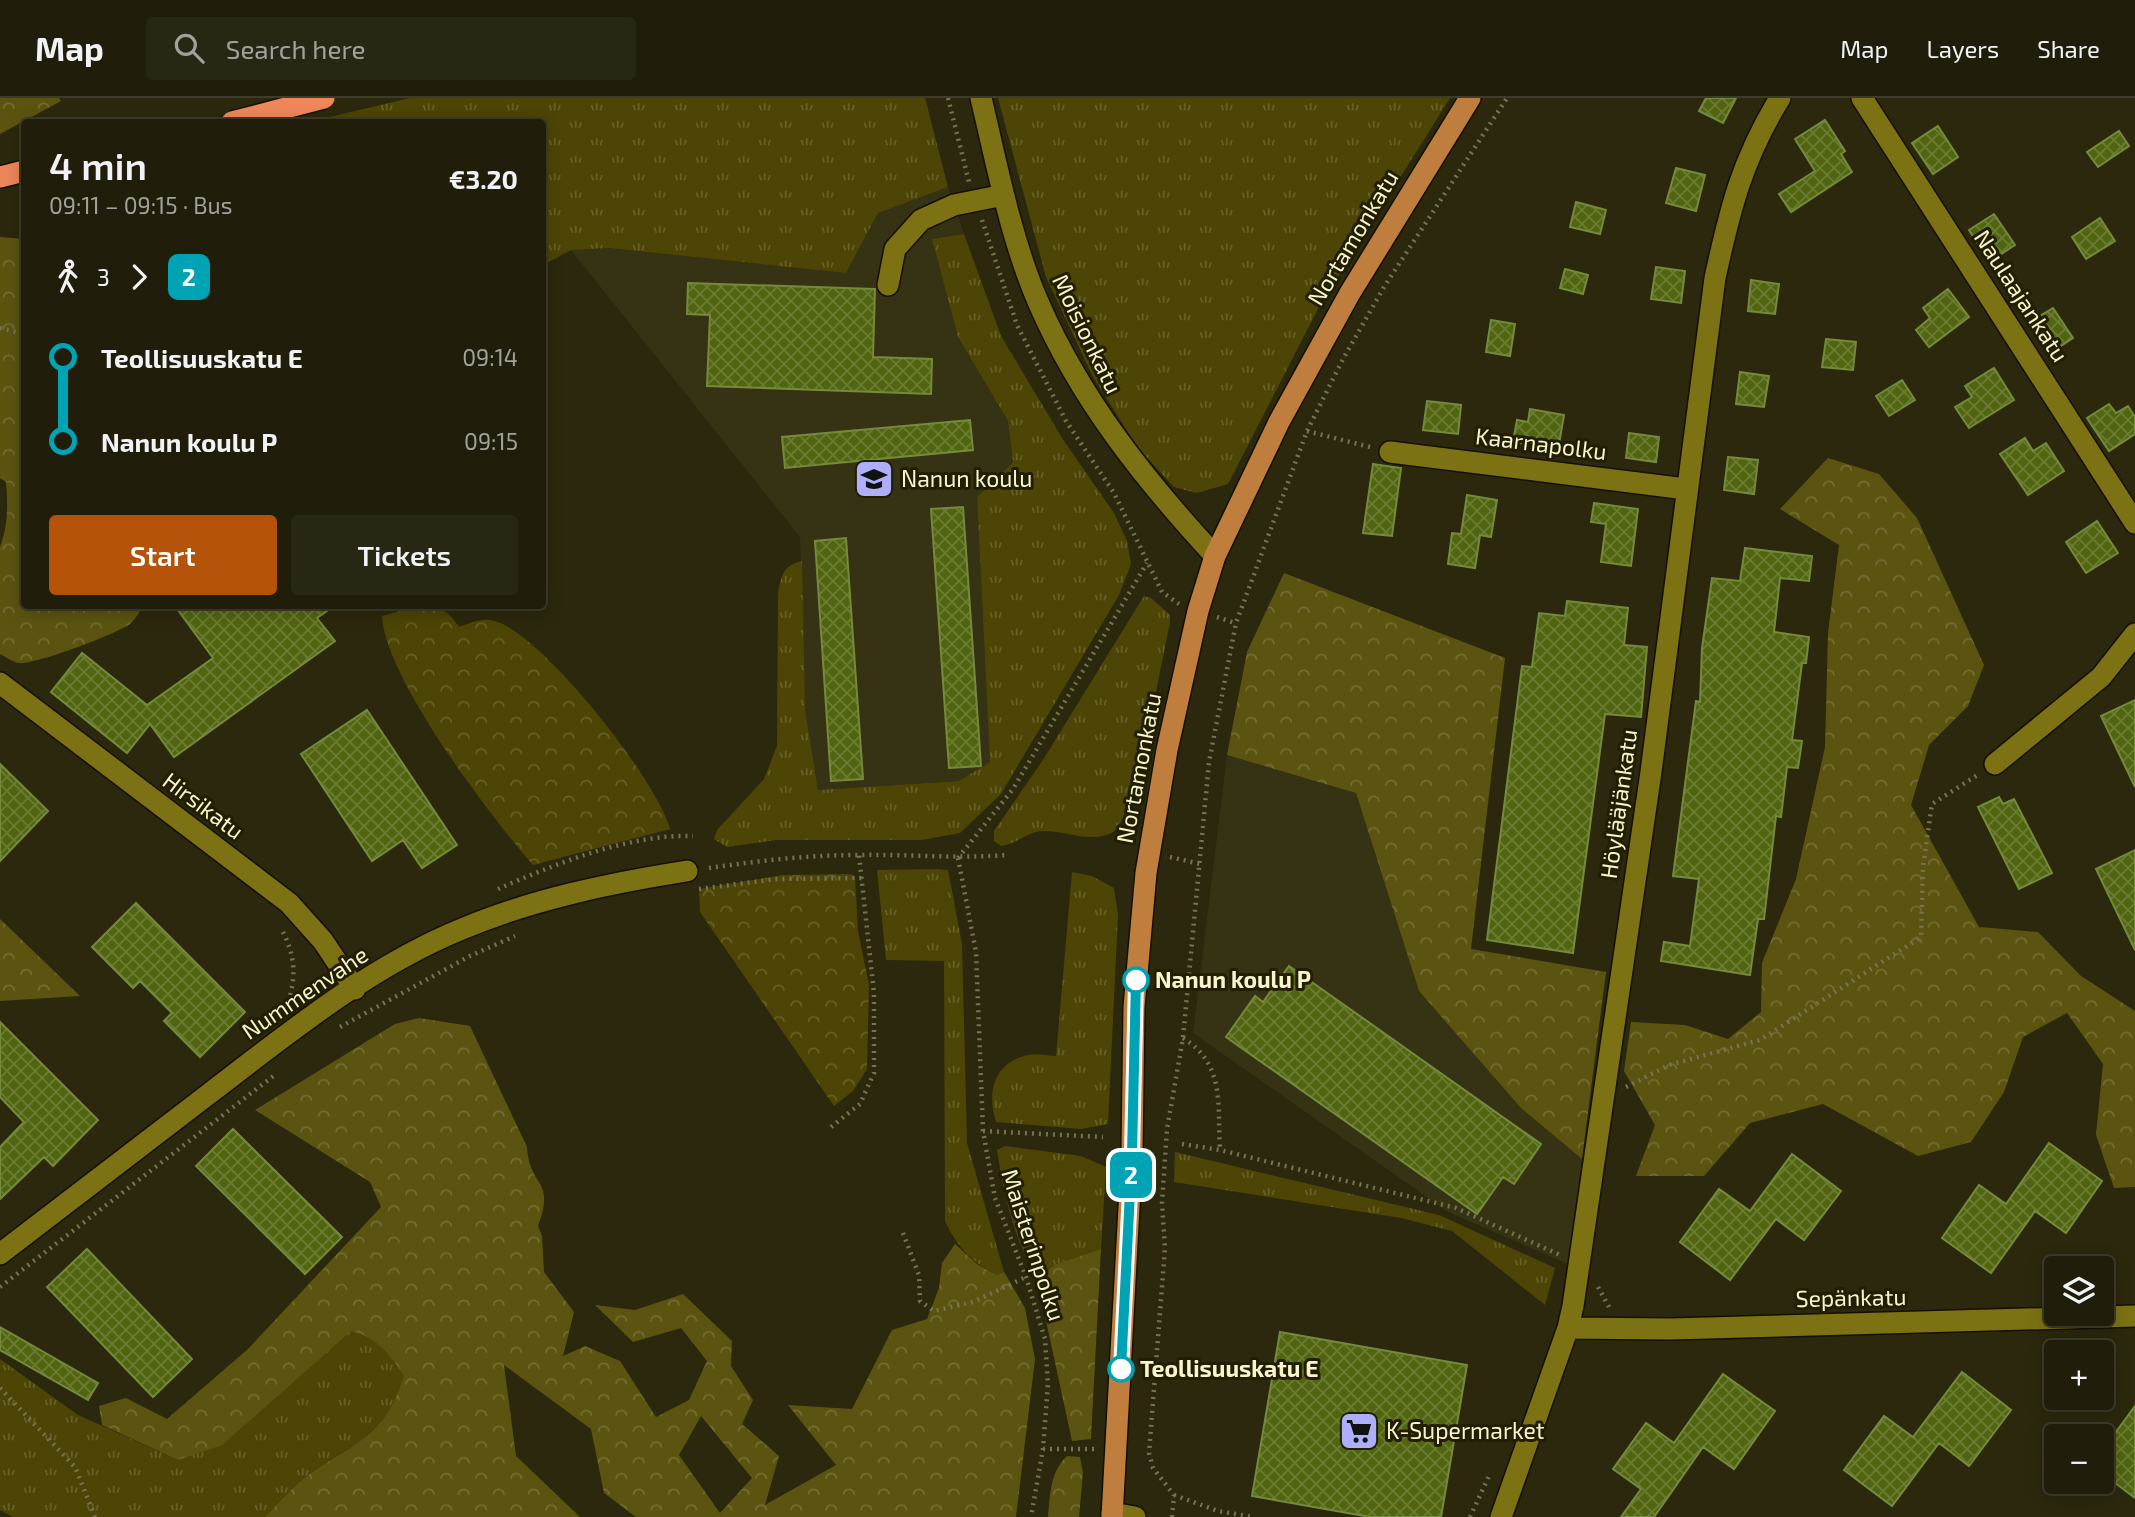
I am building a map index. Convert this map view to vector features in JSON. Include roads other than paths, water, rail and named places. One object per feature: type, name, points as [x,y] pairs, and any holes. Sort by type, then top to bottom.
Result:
[{"type":"highway","points":[[244,119],[324,98]]},
{"type":"highway","points":[[0,177],[21,172]]},
{"type":"main road","name":"Nortamonkatu","points":[[1112,1515],[1132,1153],[1134,1007],[1149,852],[1167,750],[1198,611],[1216,556],[1279,422],[1350,293],[1470,98]]},
{"type":"street","name":"Moisionkatu","points":[[981,98],[1004,195],[1038,303],[1095,411],[1152,488],[1216,556]]},
{"type":"street","name":"Höylääjänkatu","points":[[1501,1517],[1568,1328],[1580,1265],[1651,772],[1686,489],[1716,278],[1731,203],[1745,162],[1780,98]]},
{"type":"street","name":"Naulaajankatu","points":[[1862,98],[2135,523]]},
{"type":"street","points":[[888,285],[895,249],[921,220],[954,205],[1004,195]]},
{"type":"street","name":"Kaarnapolku","points":[[1390,452],[1686,489]]},
{"type":"street","points":[[1995,764],[2101,677],[2135,634]]},
{"type":"street","name":"Hirsikatu","points":[[0,683],[289,903],[323,941],[355,989]]},
{"type":"street","name":"Nummenvahe","points":[[0,1254],[302,1022],[415,951],[462,929],[535,904],[635,880],[687,881]]},
{"type":"street","name":"Sepänkatu","points":[[1568,1328],[1671,1329],[2135,1316]]},
{"type":"street","points":[[1112,1515],[1135,1517]]},
{"type":"place","name":"Nanun koulu","points":[[874,479]]},
{"type":"place","name":"Nanun koulu P","points":[[1136,980]]},
{"type":"place","name":"Teollisuuskatu E","points":[[1121,1369]]},
{"type":"place","name":"K-Supermarket","points":[[1359,1431]]}]
